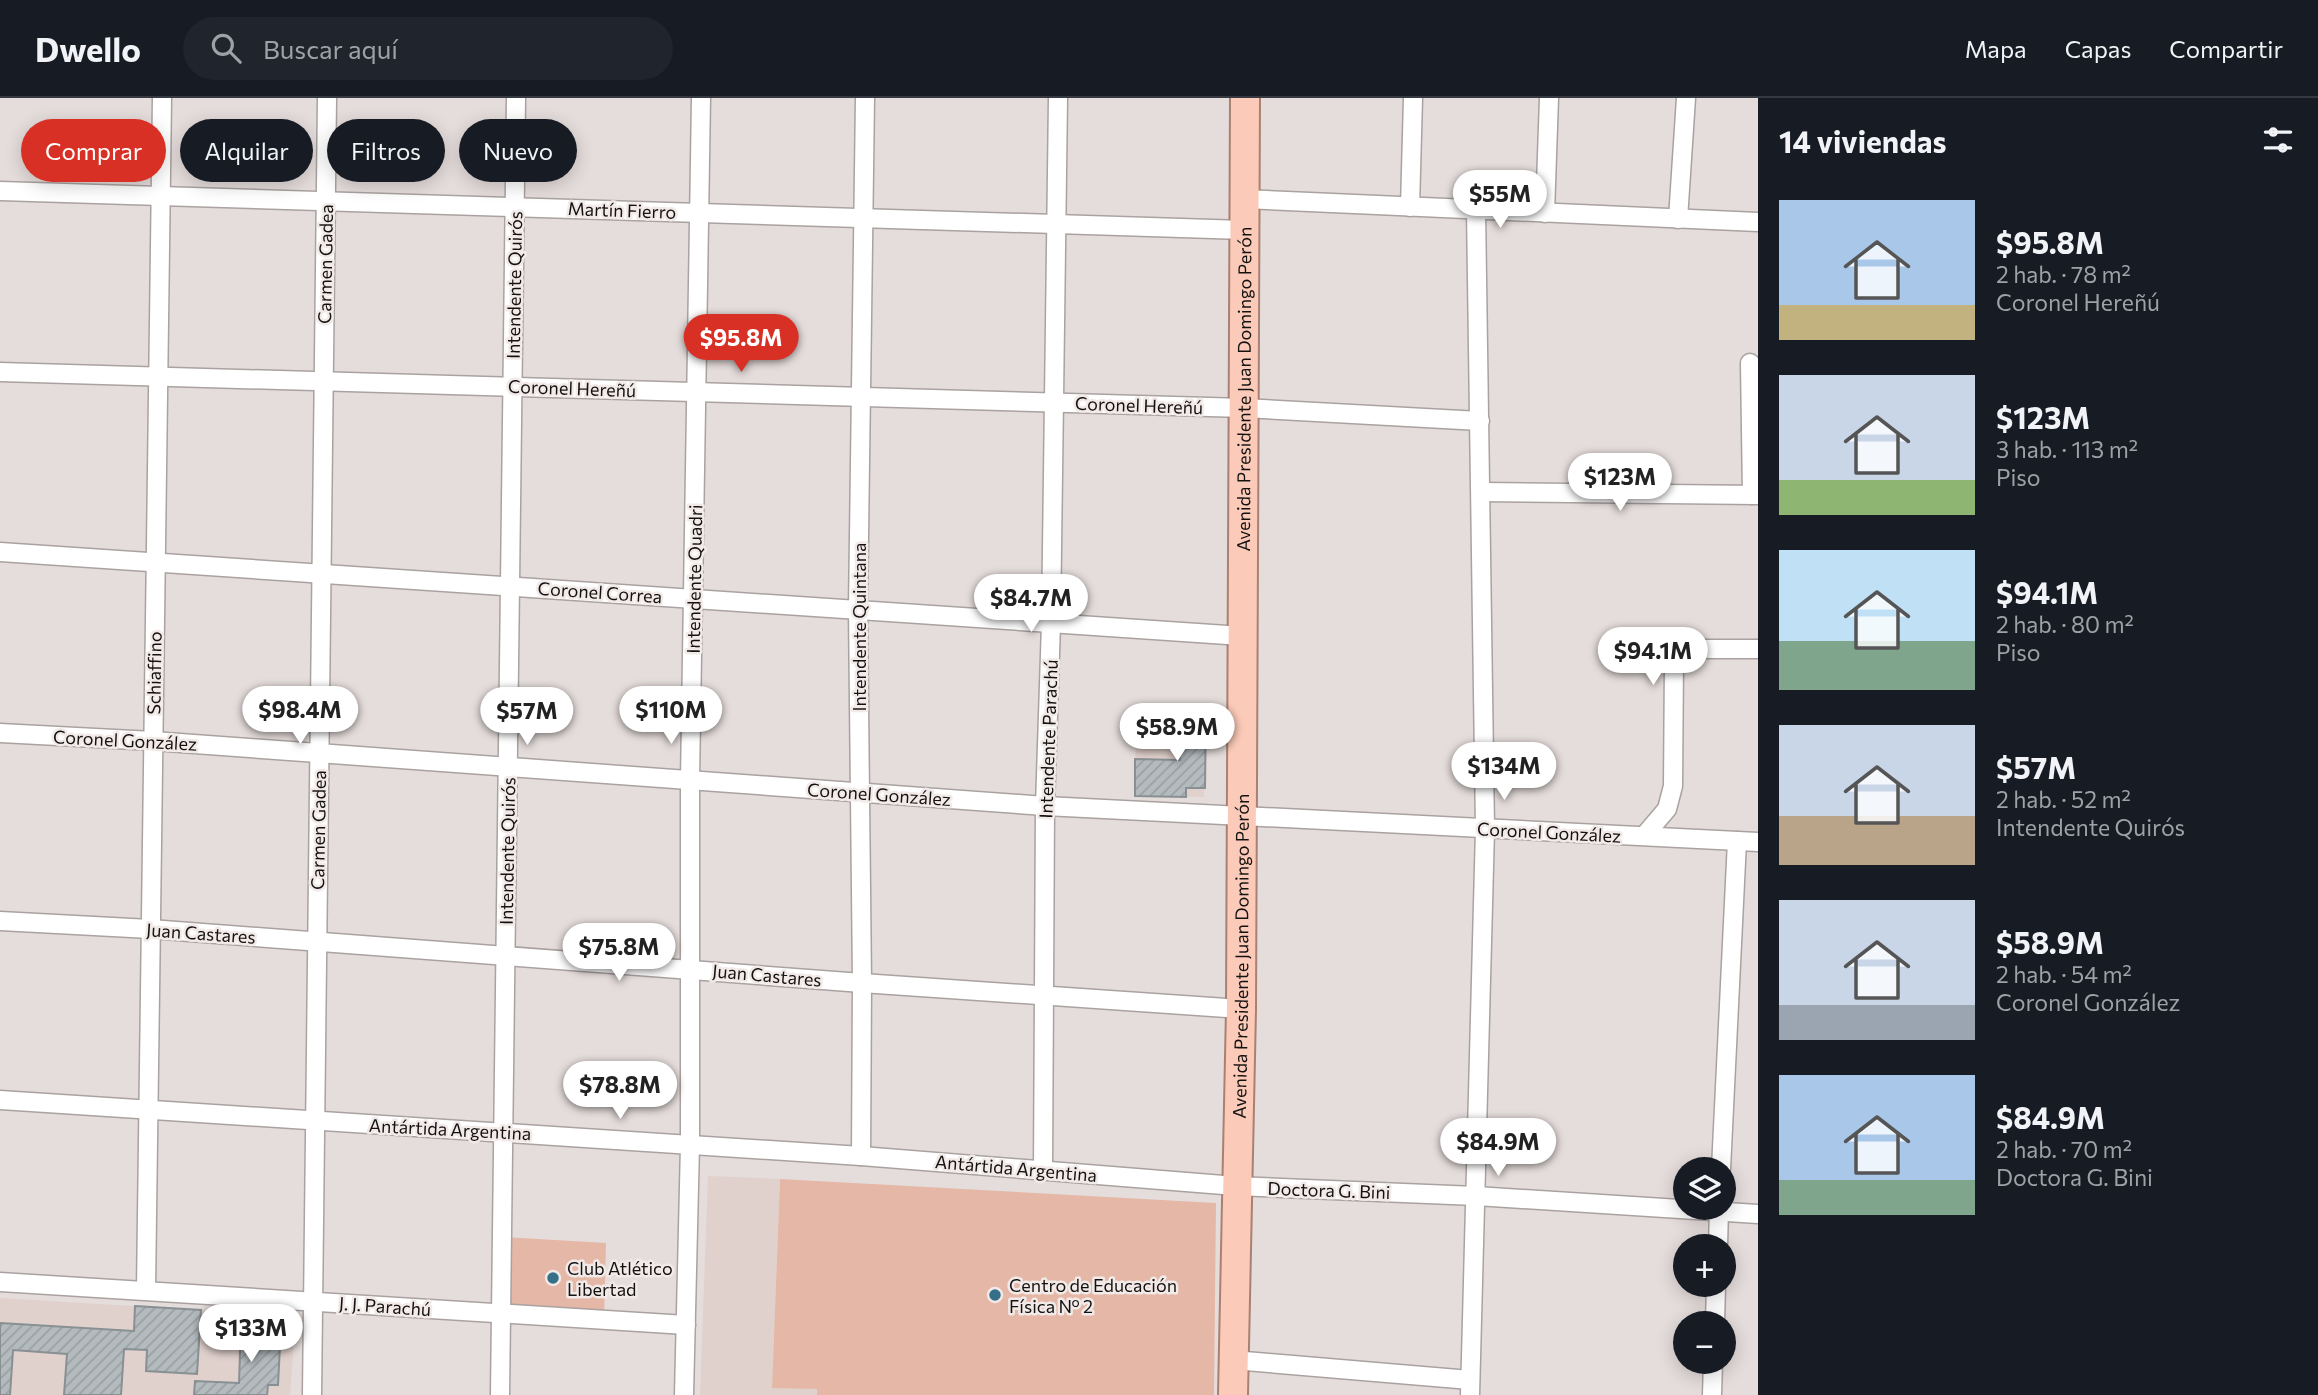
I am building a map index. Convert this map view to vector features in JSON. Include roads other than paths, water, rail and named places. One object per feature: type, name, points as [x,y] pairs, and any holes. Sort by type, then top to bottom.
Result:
[{"type":"highway","name":"Avenida Presidente Juan Domingo Perón","points":[[1233,1395],[1241,1009],[1245,98]]},
{"type":"street","name":"Schiaffino","points":[[146,1290],[162,98]]},
{"type":"street","name":"Carmen Gadea","points":[[312,1395],[327,98]]},
{"type":"street","name":"Intendente Quirós","points":[[500,1395],[516,98]]},
{"type":"street","name":"Intendente Quadri","points":[[684,1395],[690,1145],[690,780],[701,98]]},
{"type":"street","name":"Intendente Quintana","points":[[861,1156],[858,609],[866,98]]},
{"type":"street","name":"Intendente Parachú","points":[[1043,1170],[1045,806],[1051,624],[1058,98]]},
{"type":"street","points":[[1410,207],[1413,98]]},
{"type":"street","points":[[1545,213],[1549,98]]},
{"type":"street","points":[[1678,219],[1686,98]]},
{"type":"street","name":"Martín Fierro","points":[[0,191],[1244,230]]},
{"type":"street","points":[[1244,199],[1758,222]]},
{"type":"street","points":[[1233,1360],[1470,1387],[1485,829],[1476,210]]},
{"type":"street","points":[[1482,492],[1755,495],[1750,363]]},
{"type":"street","name":"Coronel Hereñú","points":[[0,372],[1244,408],[1480,421]]},
{"type":"street","name":"Coronel Correa","points":[[0,552],[1242,636]]},
{"type":"street","points":[[1644,836],[1667,809],[1671,798],[1674,660],[1678,653],[1687,649],[1758,649]]},
{"type":"street","name":"Coronel González","points":[[0,733],[319,752],[1045,806],[1758,842]]},
{"type":"street","points":[[1722,1157],[1737,841]]},
{"type":"street","name":"Juan Castares","points":[[0,921],[150,929],[1241,1009]]},
{"type":"street","name":"Antártida Argentina","points":[[0,1100],[861,1156],[1236,1185]]},
{"type":"street","name":"Doctora G. Bini","points":[[1236,1185],[1673,1207]]},
{"type":"street","name":"Doctora G. Bini","points":[[1736,1212],[1758,1214]]},
{"type":"street","name":"J. J. Parachú","points":[[0,1282],[686,1325]]},
{"type":"street","points":[[1712,1395],[1713,1374]]},
{"type":"place","name":"Club Atlético Libertad","points":[[553,1278]]},
{"type":"place","name":"Centro de Educación Física Nº 2","points":[[995,1295]]}]
